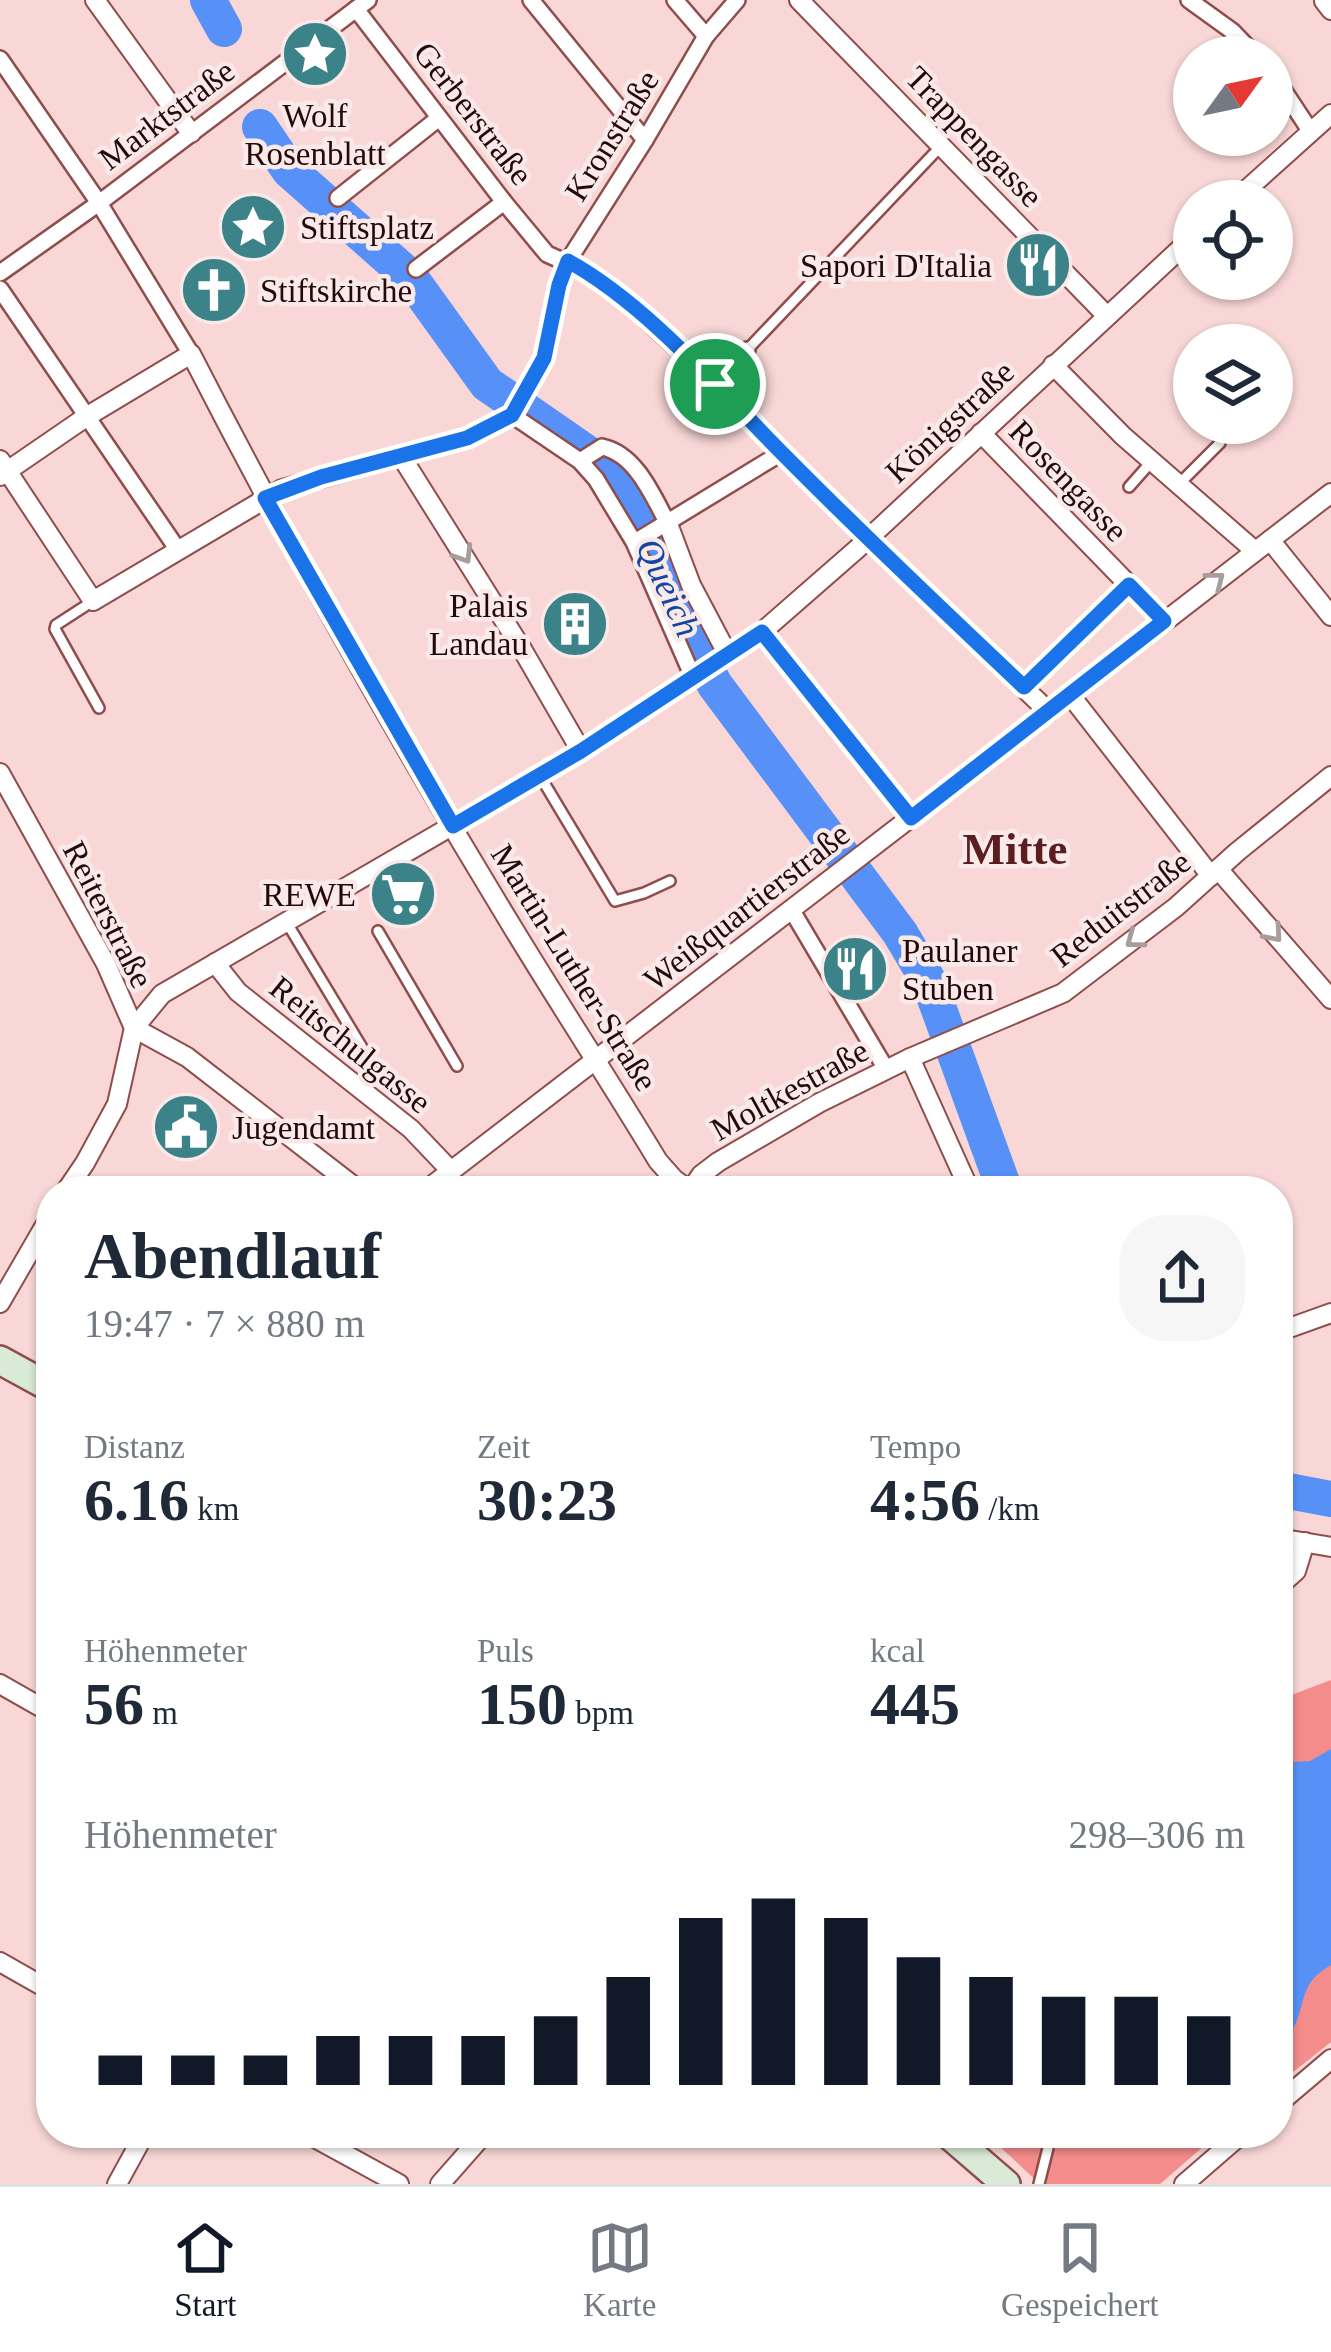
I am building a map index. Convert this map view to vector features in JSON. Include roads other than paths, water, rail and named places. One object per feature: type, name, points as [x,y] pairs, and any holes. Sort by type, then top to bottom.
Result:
[{"type":"main road","points":[[0,1360],[36,1380]]},
{"type":"main road","points":[[964,2148],[1006,2184]]},
{"type":"street","points":[[95,0],[191,133]]},
{"type":"street","points":[[531,0],[645,140]]},
{"type":"street","points":[[675,0],[706,36]]},
{"type":"street","name":"Kronstraße","points":[[517,408],[544,358],[568,261],[706,36],[737,0]]},
{"type":"street","name":"Trappengasse","points":[[799,0],[1106,315]]},
{"type":"street","points":[[1189,0],[1237,36]]},
{"type":"street","points":[[1324,1],[1331,10]]},
{"type":"street","name":"Marktstraße","points":[[0,273],[362,4]]},
{"type":"street","name":"Gerberstraße","points":[[362,4],[440,118],[548,254],[615,291],[868,539]]},
{"type":"street","name":"Martin-Luther-Straße","points":[[0,59],[99,203],[191,354],[265,498],[453,826],[669,1176]]},
{"type":"street","points":[[1259,180],[1323,127],[1293,95]]},
{"type":"street","points":[[338,198],[440,118]]},
{"type":"street","points":[[416,268],[504,202]]},
{"type":"street","name":"Königstraße","points":[[134,1028],[162,994],[287,923],[355,892],[762,632],[1173,255]]},
{"type":"street","points":[[0,290],[178,550]]},
{"type":"street","points":[[715,384],[747,350]]},
{"type":"street","points":[[191,354],[2,469],[93,601],[265,498],[321,477],[467,438],[517,408],[583,459],[634,542],[693,677]]},
{"type":"street","points":[[1053,365],[1152,461],[1263,546],[1331,616]]},
{"type":"street","name":"Rosengasse","points":[[981,433],[1164,621]]},
{"type":"street","points":[[583,459],[602,447],[616,450],[644,479],[653,532],[691,585],[724,657]]},
{"type":"street","points":[[653,532],[781,453]]},
{"type":"street","points":[[400,456],[581,751]]},
{"type":"street","name":"Weißquartierstraße","points":[[444,1176],[1331,493]]},
{"type":"street","points":[[868,539],[1049,712]]},
{"type":"street","points":[[1024,687],[1129,585]]},
{"type":"street","points":[[762,632],[911,818]]},
{"type":"street","points":[[1071,695],[1214,873],[1331,999]]},
{"type":"street","name":"Reiterstraße","points":[[0,773],[106,964],[134,1028],[187,1057],[341,1176]]},
{"type":"street","name":"Reduitstraße","points":[[917,1054],[1063,993],[1156,923],[1331,776]]},
{"type":"street","points":[[791,909],[886,1069]]},
{"type":"street","name":"Reitschulgasse","points":[[215,963],[238,992],[423,1141],[451,1171]]},
{"type":"street","points":[[76,1176],[117,1104],[134,1028]]},
{"type":"street","points":[[917,1054],[964,1176]]},
{"type":"street","name":"Moltkestraße","points":[[699,1176],[819,1103],[917,1054]]},
{"type":"street","points":[[0,1303],[36,1241]]},
{"type":"street","points":[[1293,1327],[1331,1313]]},
{"type":"street","points":[[1293,1540],[1331,1547]]},
{"type":"street","points":[[1293,1574],[1305,1542]]},
{"type":"street","points":[[0,1684],[36,1704]]},
{"type":"street","points":[[0,1962],[36,1982]]},
{"type":"street","points":[[1293,2093],[1328,2068]]},
{"type":"street","points":[[117,2184],[137,2148]]},
{"type":"street","points":[[333,2148],[399,2184]]},
{"type":"street","points":[[440,2184],[472,2148]]},
{"type":"street","points":[[1184,2184],[1226,2148]]},
{"type":"lane","points":[[747,350],[942,144]]},
{"type":"lane","points":[[1179,484],[1219,444]]},
{"type":"lane","points":[[1129,487],[1152,461]]},
{"type":"lane","points":[[93,601],[55,629],[99,708]]},
{"type":"lane","points":[[540,776],[615,901],[670,881]]},
{"type":"lane","points":[[287,923],[372,1064],[362,1090]]},
{"type":"lane","points":[[378,932],[457,1066]]},
{"type":"lane","points":[[1039,2184],[1048,2148]]},
{"type":"water","points":[[1331,1749],[1331,1965],[1313,1979],[1293,2029],[1293,1762],[1310,1761]]},
{"type":"waterway","name":"Queich","points":[[208,0],[224,29]]},
{"type":"waterway","name":"Queich","points":[[260,127],[289,170],[410,277],[487,384],[590,455],[626,496],[715,685],[900,933],[929,982],[1000,1176]]},
{"type":"waterway","name":"Queich","points":[[1293,1492],[1331,1499]]},
{"type":"place","name":"Wolf Rosenblatt","points":[[315,54]]},
{"type":"place","name":"Stiftsplatz","points":[[253,227]]},
{"type":"place","name":"Sapori D'Italia","points":[[1038,265]]},
{"type":"place","name":"Stiftskirche","points":[[214,290]]},
{"type":"place","name":"Palais Landau","points":[[575,624]]},
{"type":"place","name":"REWE","points":[[403,894]]},
{"type":"place","name":"Paulaner Stuben","points":[[855,969]]},
{"type":"place","name":"Jugendamt","points":[[186,1127]]},
{"type":"district","name":"Mitte","points":[[1015,848]]}]
